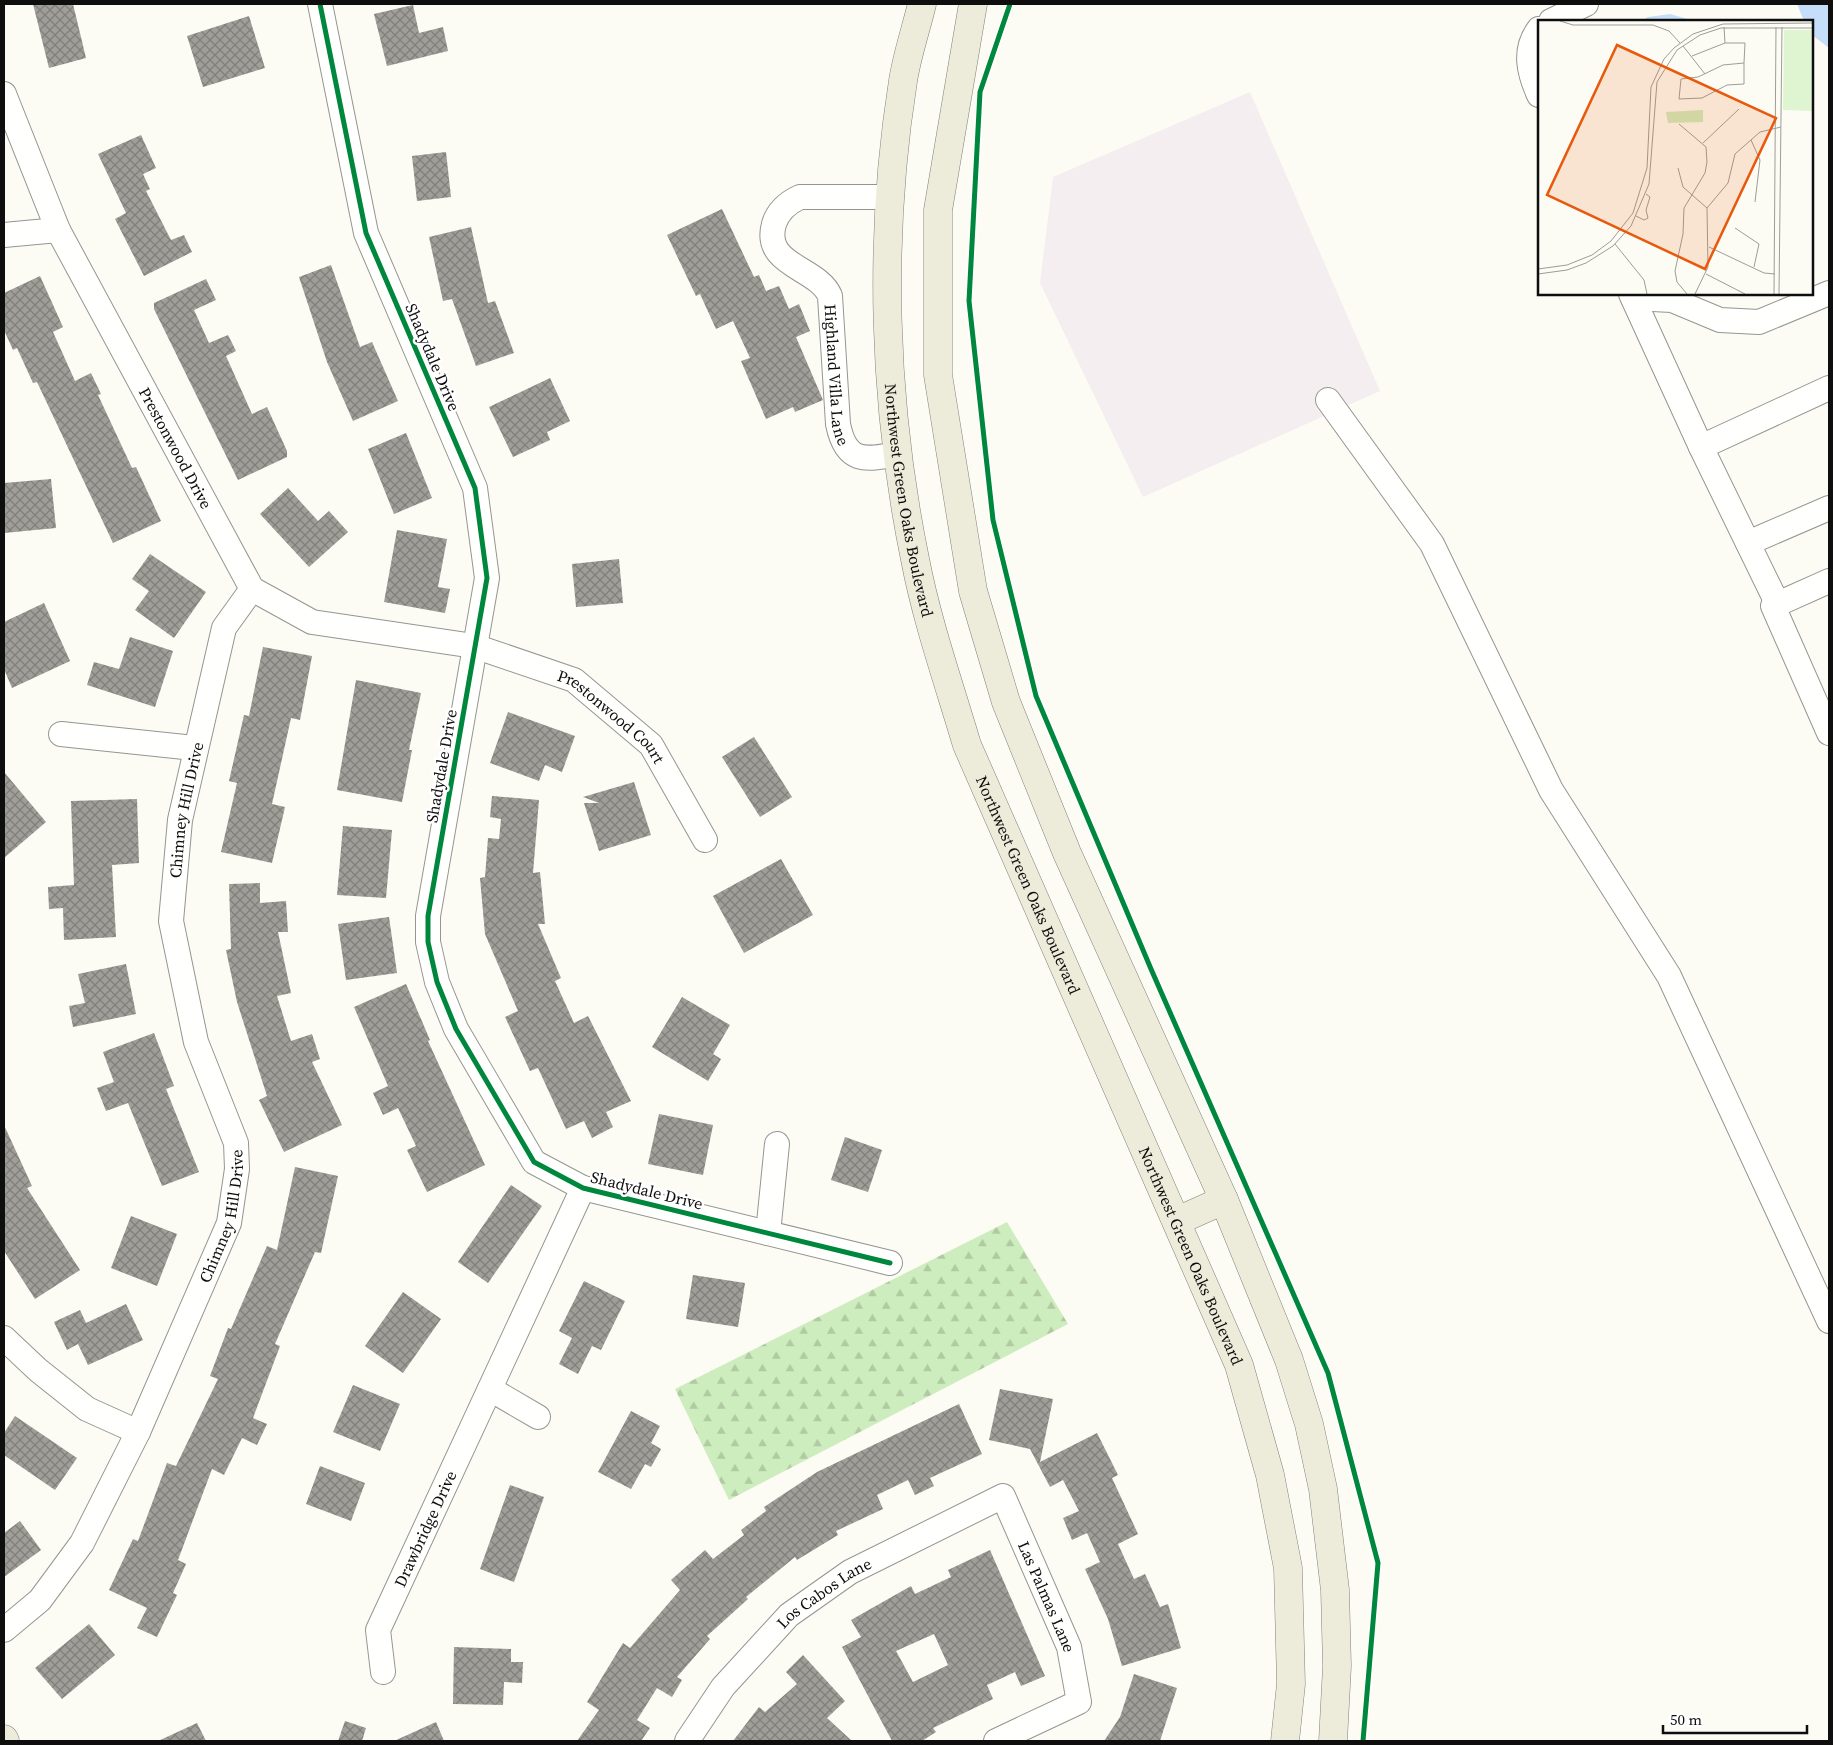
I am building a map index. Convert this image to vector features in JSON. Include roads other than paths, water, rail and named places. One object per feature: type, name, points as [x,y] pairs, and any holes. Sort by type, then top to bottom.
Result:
[{"type":"main road","name":"Northwest Green Oaks Boulevard","points":[[922,4],[903,80],[890,197],[886,288],[890,370],[898,454],[915,560],[945,672],[968,745],[1109,1073],[1177,1221],[1238,1365],[1270,1475],[1288,1568],[1291,1684],[1285,1741]]},
{"type":"main road","points":[[974,4],[938,210],[938,375],[973,591],[1006,702],[1067,853],[1224,1200],[1290,1360],[1309,1424],[1323,1490],[1335,1590],[1337,1666],[1333,1741]]},
{"type":"main road","points":[[1177,1221],[1224,1200]]},
{"type":"street","name":"Shadydale Drive","points":[[320,4],[366,233],[475,488],[487,578],[428,916],[428,942],[437,982],[456,1028],[534,1162],[583,1188],[890,1264]]},
{"type":"street","points":[[1554,20],[1586,4]]},
{"type":"street","points":[[1538,31],[1528,53],[1531,77],[1538,93]]},
{"type":"street","name":"Prestonwood Drive","points":[[4,94],[58,230],[252,589]]},
{"type":"street","name":"Highland Villa Lane","points":[[890,197],[803,196],[790,201],[778,214],[772,235],[775,248],[782,258],[816,278],[827,289],[831,302],[840,435],[852,453],[867,459],[898,454]]},
{"type":"street","points":[[4,235],[58,230]]},
{"type":"street","points":[[1632,296],[1672,300],[1720,320],[1759,322],[1829,293]]},
{"type":"street","points":[[1632,296],[1701,446],[1778,604]]},
{"type":"street","points":[[1701,446],[1829,388]]},
{"type":"street","points":[[1328,400],[1432,544],[1551,790],[1669,976],[1829,1321]]},
{"type":"street","points":[[1748,543],[1829,508]]},
{"type":"street","points":[[1829,581],[1773,606],[1829,733]]},
{"type":"street","points":[[252,589],[312,622],[474,646]]},
{"type":"street","name":"Chimney Hill Drive","points":[[4,1630],[40,1600],[82,1543],[138,1432],[229,1223],[237,1169],[236,1143],[196,1042],[171,921],[180,820],[194,748],[224,628],[252,589]]},
{"type":"street","name":"Prestonwood Court","points":[[474,646],[574,680],[651,745],[705,840]]},
{"type":"street","points":[[61,734],[194,748]]},
{"type":"street","points":[[768,1233],[777,1144]]},
{"type":"street","name":"Drawbridge Drive","points":[[383,1672],[378,1630],[583,1188]]},
{"type":"street","points":[[4,1338],[38,1370],[87,1409],[138,1432]]},
{"type":"street","points":[[490,1389],[538,1417]]},
{"type":"street","name":"Las Palmas Lane","points":[[996,1741],[1079,1702],[1069,1647],[1003,1496]]},
{"type":"street","name":"Los Cabos Lane","points":[[688,1741],[723,1687],[789,1615],[850,1572],[1003,1496]]},
{"type":"water","points":[[1797,4],[1829,4],[1829,48],[1813,36],[1813,20],[1804,20]]},
{"type":"water","points":[[1670,14],[1691,20],[1643,20],[1648,17]]}]
